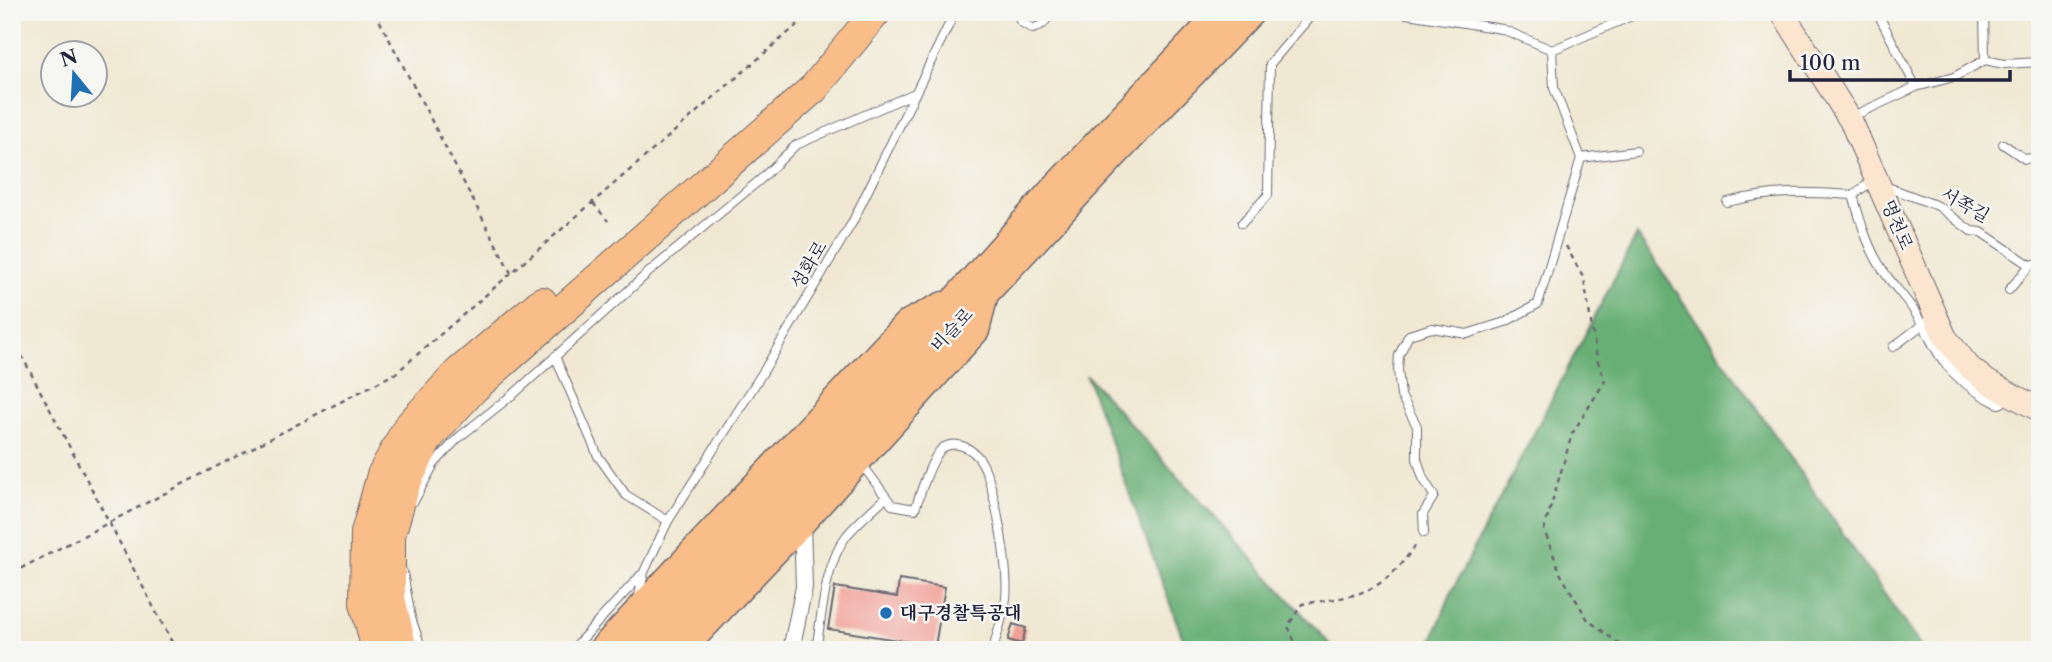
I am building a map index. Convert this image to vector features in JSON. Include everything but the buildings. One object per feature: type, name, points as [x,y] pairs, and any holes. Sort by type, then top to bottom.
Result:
[{"type":"highway","points":[[377,650],[365,603],[366,533],[382,475],[408,427],[458,373],[802,72],[850,12]]},
{"type":"highway","points":[[402,650],[390,598],[390,535],[405,484],[428,438],[474,388],[814,88],[876,12]]},
{"type":"main road","name":"비슬로","points":[[655,650],[880,395],[954,299],[1052,189],[1220,12]]},
{"type":"main road","name":"비슬로","points":[[629,650],[880,395],[986,293],[1253,12]]},
{"type":"main road","points":[[683,650],[802,524],[977,331],[986,293]]},
{"type":"main road","points":[[600,650],[906,323],[954,299]]},
{"type":"street","name":"명천로","points":[[1782,12],[1849,118],[1945,337],[1969,367],[1988,382],[2040,409]]},
{"type":"street","points":[[791,650],[804,587],[802,524]]},
{"type":"lane","name":"성화로","points":[[644,572],[668,521],[763,372],[852,223],[955,12]]},
{"type":"lane","points":[[1015,12],[1021,22],[1033,29],[1043,24],[1052,12]]},
{"type":"lane","points":[[1242,223],[1268,195],[1270,64],[1314,12]]},
{"type":"lane","points":[[1395,12],[1502,29],[1552,50],[1641,12]]},
{"type":"lane","points":[[1877,12],[1916,87]]},
{"type":"lane","points":[[1984,12],[1984,60]]},
{"type":"lane","points":[[1424,533],[1423,514],[1434,496],[1423,478],[1417,458],[1417,426],[1401,396],[1399,355],[1409,335],[1432,328],[1467,334],[1505,322],[1538,304],[1581,158],[1554,88],[1552,50]]},
{"type":"lane","points":[[1849,118],[1916,87],[1954,77],[1984,60],[2004,64],[2040,62]]},
{"type":"lane","points":[[411,508],[434,464],[458,438],[516,392],[649,272],[761,179],[796,145],[915,93]]},
{"type":"lane","points":[[2003,144],[2025,159],[2040,157]]},
{"type":"lane","points":[[1581,158],[1636,151]]},
{"type":"lane","points":[[1727,202],[1788,191],[1853,195],[1877,181]]},
{"type":"lane","name":"서쪽길","points":[[1877,181],[1938,206],[1971,231],[1981,232],[2035,264],[2009,290]]},
{"type":"lane","points":[[1853,195],[1863,233],[1886,275],[1916,311],[1922,325],[1894,347]]},
{"type":"lane","points":[[555,356],[598,456],[626,495],[668,521]]},
{"type":"lane","points":[[859,461],[892,505],[915,509],[935,457],[943,447],[958,444],[970,449],[981,461],[999,520],[1006,596],[993,650]]},
{"type":"lane","points":[[816,650],[827,586],[838,550],[847,536],[886,497]]},
{"type":"lane","points":[[402,561],[411,618],[422,650]]},
{"type":"lane","points":[[635,613],[644,572]]},
{"type":"lane","points":[[572,650],[644,572]]},
{"type":"path","points":[[374,12],[511,274]]},
{"type":"path","points":[[12,573],[396,373],[812,12]]},
{"type":"path","points":[[593,203],[608,221]]},
{"type":"path","points":[[1559,233],[1584,279],[1597,359],[1605,381],[1572,435],[1544,530],[1560,575],[1588,620],[1627,650]]},
{"type":"path","points":[[12,337],[176,650]]},
{"type":"path","points":[[1298,650],[1288,626],[1302,604],[1356,596],[1382,583],[1407,557],[1424,533]]},
{"type":"green space","points":[[1637,235],[1923,650],[1428,650],[1452,591]]},
{"type":"green space","points":[[1086,375],[1335,650],[1187,650]]},
{"type":"place","name":"대구경찰특공대","points":[[886,613]]}]
